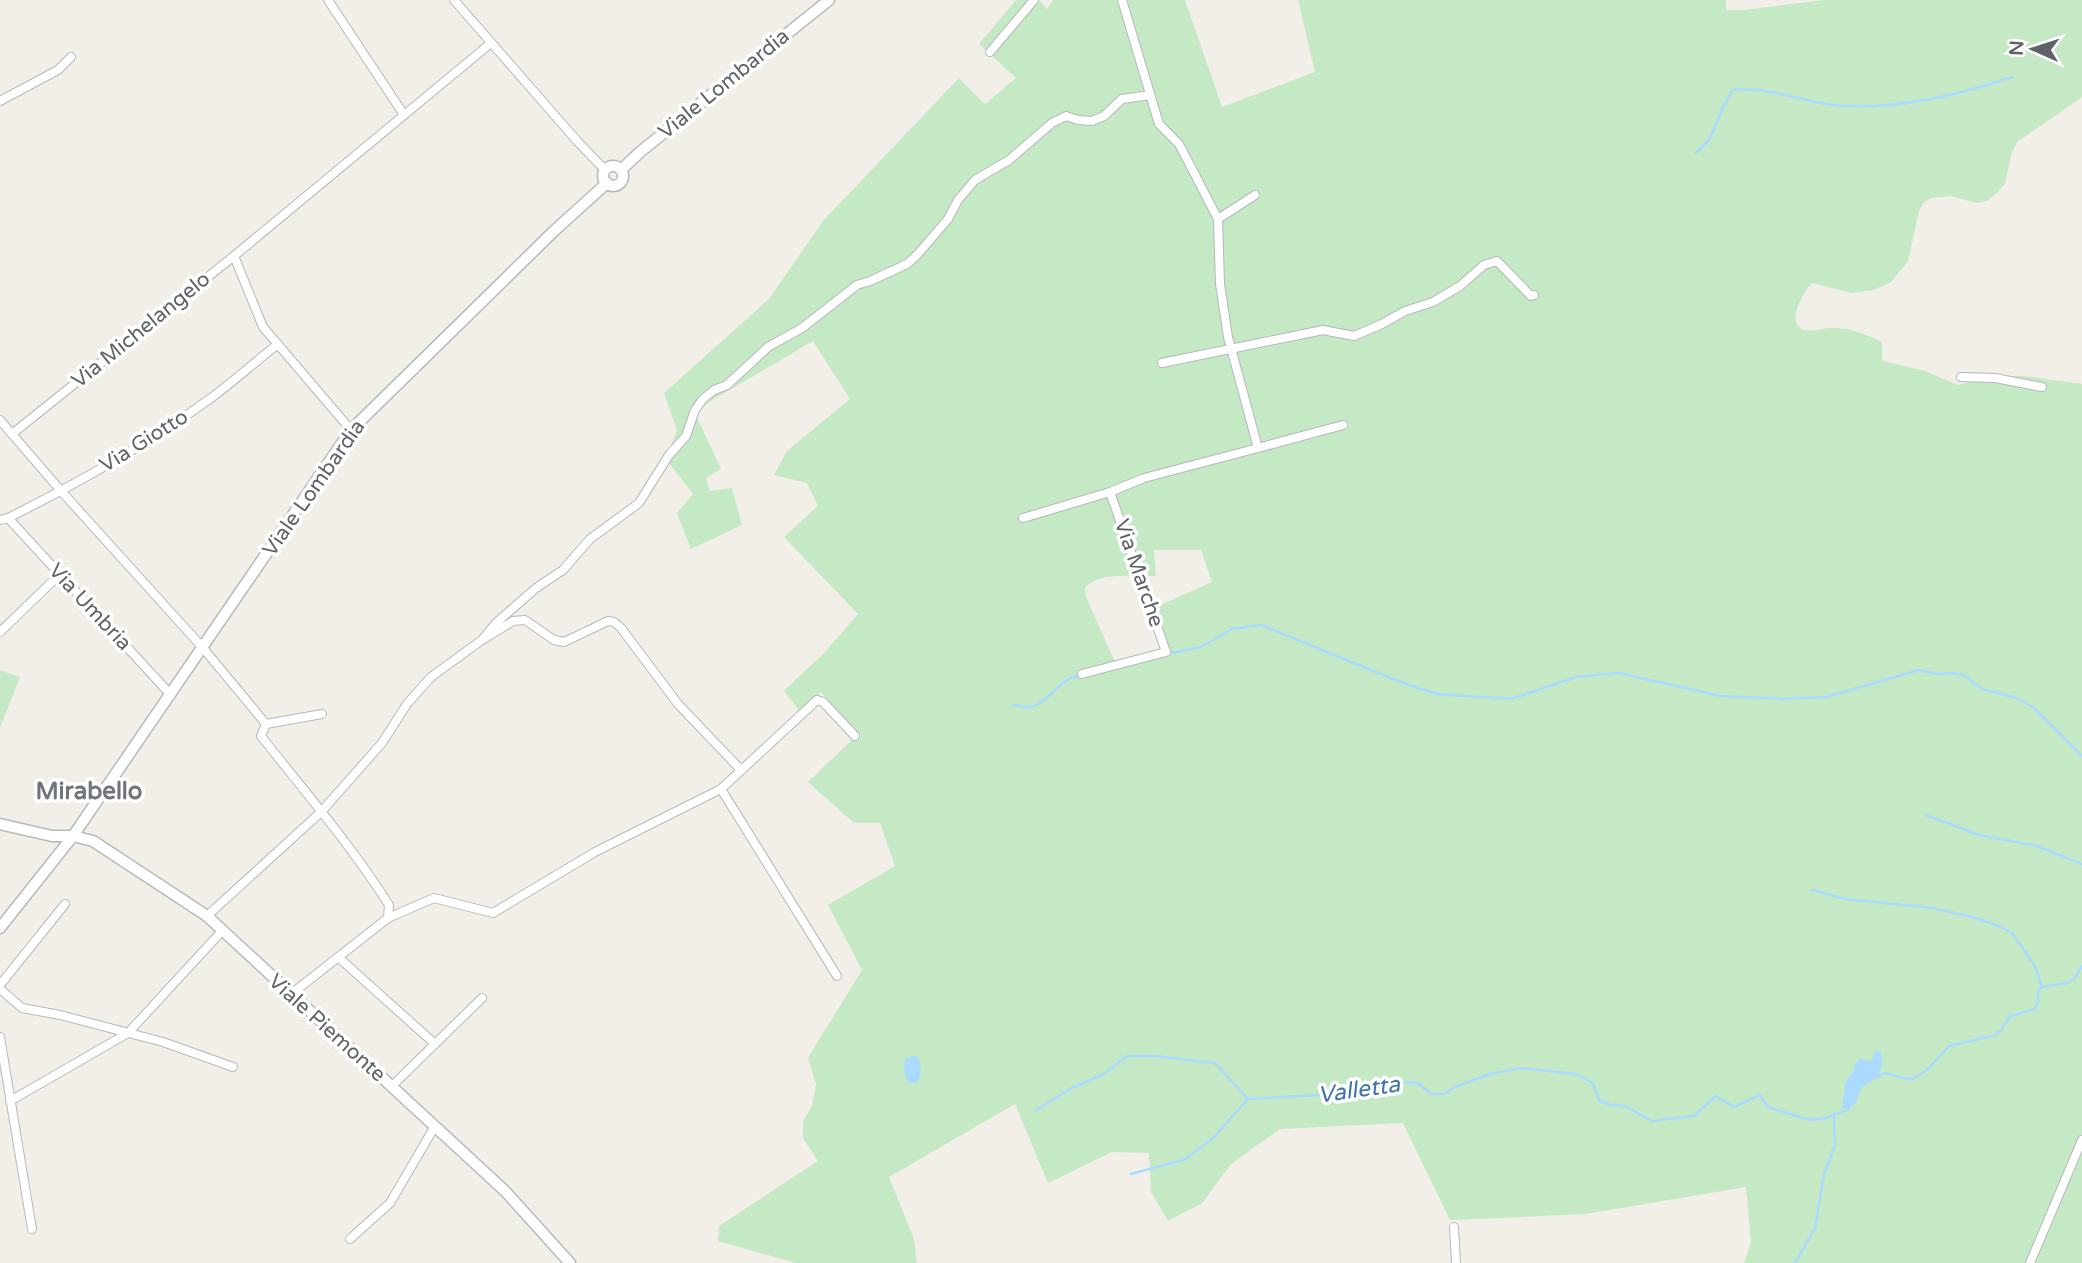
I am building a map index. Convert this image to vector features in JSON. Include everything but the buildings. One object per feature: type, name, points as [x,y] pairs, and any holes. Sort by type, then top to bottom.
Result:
[{"type":"main road","name":"Viale Lombardia","points":[[621,170],[829,0]]},
{"type":"main road","points":[[613,166],[621,170],[622,179],[619,184],[613,186],[607,183],[604,178],[605,170],[613,166]]},
{"type":"main road","name":"Viale Lombardia","points":[[0,928],[73,836],[351,430],[525,259],[607,183]]},
{"type":"main road","name":"Viale Piemonte","points":[[0,824],[93,841],[207,916],[506,1192],[570,1263]]},
{"type":"street","points":[[328,0],[404,115]]},
{"type":"street","points":[[454,0],[605,170]]},
{"type":"street","points":[[990,52],[1034,0]]},
{"type":"street","points":[[1122,0],[1159,124],[1179,144],[1218,219],[1220,284],[1228,337],[1258,448]]},
{"type":"street","name":"Via Michelangelo","points":[[12,434],[234,256],[491,43]]},
{"type":"street","points":[[0,101],[58,70],[71,57]]},
{"type":"street","points":[[482,640],[496,623],[536,588],[563,570],[590,539],[639,503],[668,454],[686,436],[695,410],[709,395],[727,385],[768,347],[802,328],[857,285],[894,270],[917,255],[948,219],[958,200],[975,180],[1009,160],[1052,123],[1066,116],[1092,121],[1104,116],[1122,99],[1150,95]]},
{"type":"street","points":[[1218,219],[1255,195]]},
{"type":"street","points":[[234,256],[263,327],[351,430]]},
{"type":"street","points":[[1162,363],[1323,330],[1354,336],[1405,311],[1433,302],[1460,286],[1484,265],[1497,261],[1531,296],[1534,295]]},
{"type":"street","name":"Via Giotto","points":[[4,519],[62,492],[154,437],[212,398],[278,344]]},
{"type":"street","points":[[1961,377],[1995,378],[2042,387]]},
{"type":"street","points":[[0,420],[203,648],[266,724]]},
{"type":"street","name":"Via Marche","points":[[1023,518],[1110,492],[1144,478],[1343,425]]},
{"type":"street","name":"Via Marche","points":[[1082,674],[1166,652],[1110,492]]},
{"type":"street","name":"Via Umbria","points":[[4,519],[60,574],[171,695]]},
{"type":"street","points":[[0,632],[60,574]]},
{"type":"street","points":[[207,916],[321,812],[382,743],[407,704],[431,677],[513,621],[525,620],[554,640],[564,642],[608,621],[614,622],[678,704],[741,770]]},
{"type":"street","points":[[290,995],[388,918],[434,898],[493,913],[595,852],[721,789],[817,700],[823,702],[855,736]]},
{"type":"street","points":[[266,724],[322,714]]},
{"type":"street","points":[[266,724],[261,736],[345,839],[389,905],[388,918]]},
{"type":"street","points":[[721,789],[837,976]]},
{"type":"street","points":[[65,904],[0,987],[22,1008],[163,1042],[233,1066]]},
{"type":"street","points":[[10,1101],[128,1033],[222,931]]},
{"type":"street","points":[[338,957],[435,1044]]},
{"type":"street","points":[[392,1086],[482,998]]},
{"type":"street","points":[[0,1037],[32,1229]]},
{"type":"street","points":[[350,1239],[390,1203],[435,1126]]},
{"type":"street","points":[[2031,1263],[2082,1140]]},
{"type":"street","points":[[1454,1227],[1456,1263]]},
{"type":"green space","points":[[1016,0],[1039,0],[1047,9],[1053,0],[1185,0],[1222,107],[1315,72],[1298,0],[1726,0],[1726,9],[1745,10],[1823,0],[2082,0],[2082,97],[2017,142],[2005,183],[1999,191],[1987,201],[1977,203],[1950,196],[1924,202],[1919,211],[1908,261],[1891,282],[1874,290],[1852,293],[1812,283],[1802,298],[1796,318],[1797,324],[1803,329],[1842,328],[1869,336],[1882,342],[1883,361],[1925,371],[1958,385],[1981,376],[2024,376],[2082,384],[2082,1263],[1744,1263],[1751,1243],[1746,1187],[1586,1214],[1450,1220],[1403,1123],[1280,1129],[1231,1164],[1202,1203],[1168,1221],[1151,1192],[1149,1153],[1112,1152],[1048,1183],[1015,1104],[889,1177],[914,1239],[917,1263],[796,1263],[718,1241],[719,1226],[818,1161],[803,1138],[803,1121],[812,1106],[816,1084],[808,1058],[862,970],[828,905],[895,866],[880,823],[854,823],[808,782],[856,736],[821,692],[799,710],[784,691],[824,653],[858,614],[784,537],[818,506],[807,483],[774,475],[787,451],[850,399],[813,341],[694,411],[721,469],[706,478],[710,491],[732,488],[742,525],[691,549],[677,513],[693,494],[666,459],[677,430],[664,393],[769,299],[823,221],[959,78],[985,104],[1016,78],[979,44]],"holes":[[[1154,550],[1201,550],[1212,582],[1156,607],[1162,651],[1115,662],[1086,597],[1085,588],[1098,579],[1107,577],[1156,576]]]},
{"type":"green space","points":[[0,670],[20,677],[0,728]]},
{"type":"water","points":[[1880,1051],[1882,1063],[1878,1075],[1864,1085],[1851,1108],[1842,1108],[1846,1081],[1860,1058],[1871,1062],[1875,1052]]},
{"type":"water","points":[[916,1055],[920,1076],[917,1083],[908,1082],[904,1070],[905,1059]]},
{"type":"waterway","points":[[1696,153],[1710,139],[1733,90],[1775,93],[1830,105],[1865,106],[1929,99],[2012,77]]},
{"type":"waterway","points":[[1167,654],[1201,647],[1232,629],[1261,625],[1436,694],[1511,699],[1576,677],[1619,673],[1720,696],[1783,699],[1826,697],[1919,670],[1937,674],[1951,673],[1964,675],[1982,689],[2014,697],[2033,707],[2082,756]]},
{"type":"waterway","points":[[1013,705],[1037,705],[1066,681],[1080,676]]},
{"type":"waterway","points":[[1926,815],[1979,835],[2037,846],[2082,864]]},
{"type":"waterway","points":[[1812,890],[1846,899],[1932,908],[1999,926],[2012,933],[2035,966],[2042,987]]},
{"type":"waterway","name":"Valletta","points":[[1873,1079],[1885,1073],[1913,1079],[1928,1069],[1949,1046],[1995,1035],[2009,1017],[2035,1009],[2038,992],[2042,987],[2067,983],[2074,979],[2082,966]]},
{"type":"waterway","points":[[1036,1110],[1072,1088],[1104,1074],[1127,1056],[1155,1056],[1215,1063],[1248,1099]]},
{"type":"waterway","name":"Valletta","points":[[1131,1174],[1186,1159],[1214,1137],[1248,1099],[1351,1096],[1396,1082],[1418,1083],[1431,1094],[1444,1094],[1490,1074],[1520,1068],[1576,1074],[1593,1083],[1599,1100],[1611,1105],[1625,1106],[1652,1121],[1694,1116],[1716,1096],[1734,1107],[1760,1095],[1768,1107],[1810,1120],[1825,1118],[1848,1110],[1849,1107]]},
{"type":"waterway","points":[[1795,1263],[1815,1228],[1824,1174],[1835,1145],[1834,1117]]},
{"type":"district","name":"Mirabello","points":[[89,791]]}]
